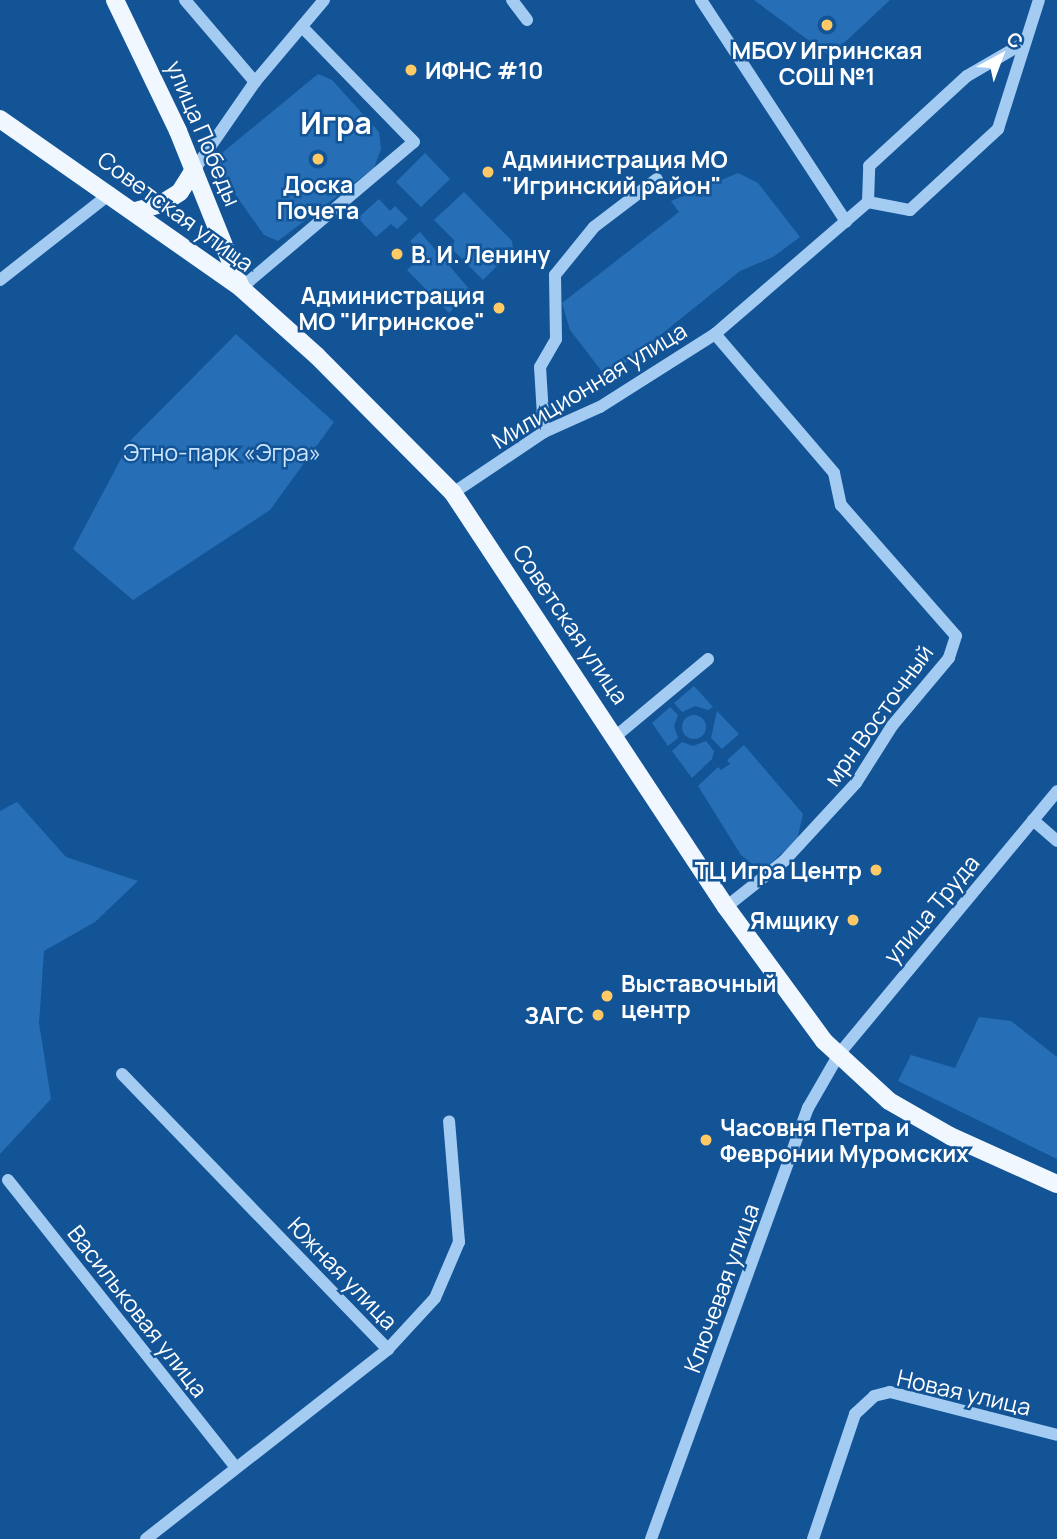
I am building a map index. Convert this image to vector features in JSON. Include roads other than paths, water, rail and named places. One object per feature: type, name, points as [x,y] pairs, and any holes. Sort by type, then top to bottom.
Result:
[{"type":"main road","name":"улица Победы","points":[[115,0],[194,170],[241,288]]},
{"type":"main road","name":"Советская улица","points":[[0,119],[111,193],[241,288],[317,355],[453,493],[616,736],[726,907],[806,1020],[839,1054],[889,1101],[950,1136],[1057,1184]]},
{"type":"main road","points":[[136,211],[161,204],[180,192],[194,170]]},
{"type":"street","points":[[185,0],[255,82]]},
{"type":"street","points":[[194,170],[255,82],[324,0]]},
{"type":"street","points":[[512,0],[527,20]]},
{"type":"street","points":[[701,0],[846,222]]},
{"type":"street","points":[[1024,43],[967,76],[869,166],[868,202],[910,210],[998,129],[1040,0]]},
{"type":"street","points":[[241,288],[414,142],[302,27]]},
{"type":"street","points":[[544,432],[540,367],[556,339],[555,275],[594,227],[657,179]]},
{"type":"street","points":[[0,280],[111,193]]},
{"type":"street","name":"Милиционная улица","points":[[453,493],[544,432],[600,407],[715,334],[868,202]]},
{"type":"street","name":"мрн Восточный","points":[[715,334],[834,473],[841,505],[956,636],[948,658],[892,726],[856,783],[784,861],[726,907]]},
{"type":"street","points":[[616,736],[708,659]]},
{"type":"street","name":"улица Труда","points":[[839,1054],[1057,791]]},
{"type":"street","points":[[1034,820],[1057,841]]},
{"type":"street","name":"Ключевая улица","points":[[651,1539],[808,1108],[839,1054]]},
{"type":"street","name":"Южная улица","points":[[122,1074],[387,1349],[435,1298],[459,1242],[449,1121]]},
{"type":"street","name":"Васильковая улица","points":[[8,1180],[236,1468]]},
{"type":"street","points":[[146,1539],[387,1349]]},
{"type":"street","name":"Новая улица","points":[[813,1539],[862,1402],[890,1392],[1057,1435]]},
{"type":"place","name":"МБОУ Игринская СОШ №1","points":[[827,25]]},
{"type":"place","name":"ИФНС #10","points":[[411,70]]},
{"type":"place","name":"Доска Почета","points":[[318,159]]},
{"type":"place","name":"Администрация МО \"Игринский район\"","points":[[488,172]]},
{"type":"place","name":"В. И. Ленину","points":[[397,254]]},
{"type":"place","name":"Администрация МО \"Игринское\"","points":[[499,308]]},
{"type":"place","name":"ТЦ Игра Центр","points":[[876,870]]},
{"type":"place","name":"Ямщику","points":[[853,920]]},
{"type":"place","name":"Выставочный центр","points":[[607,996]]},
{"type":"place","name":"ЗАГС","points":[[598,1015]]},
{"type":"place","name":"Часовня Петра и Февронии Муромских","points":[[706,1140]]},
{"type":"district","name":"Игра","points":[[336,123]]},
{"type":"park label","name":"Этно-парк «Эгра»","points":[[222,452]]}]
